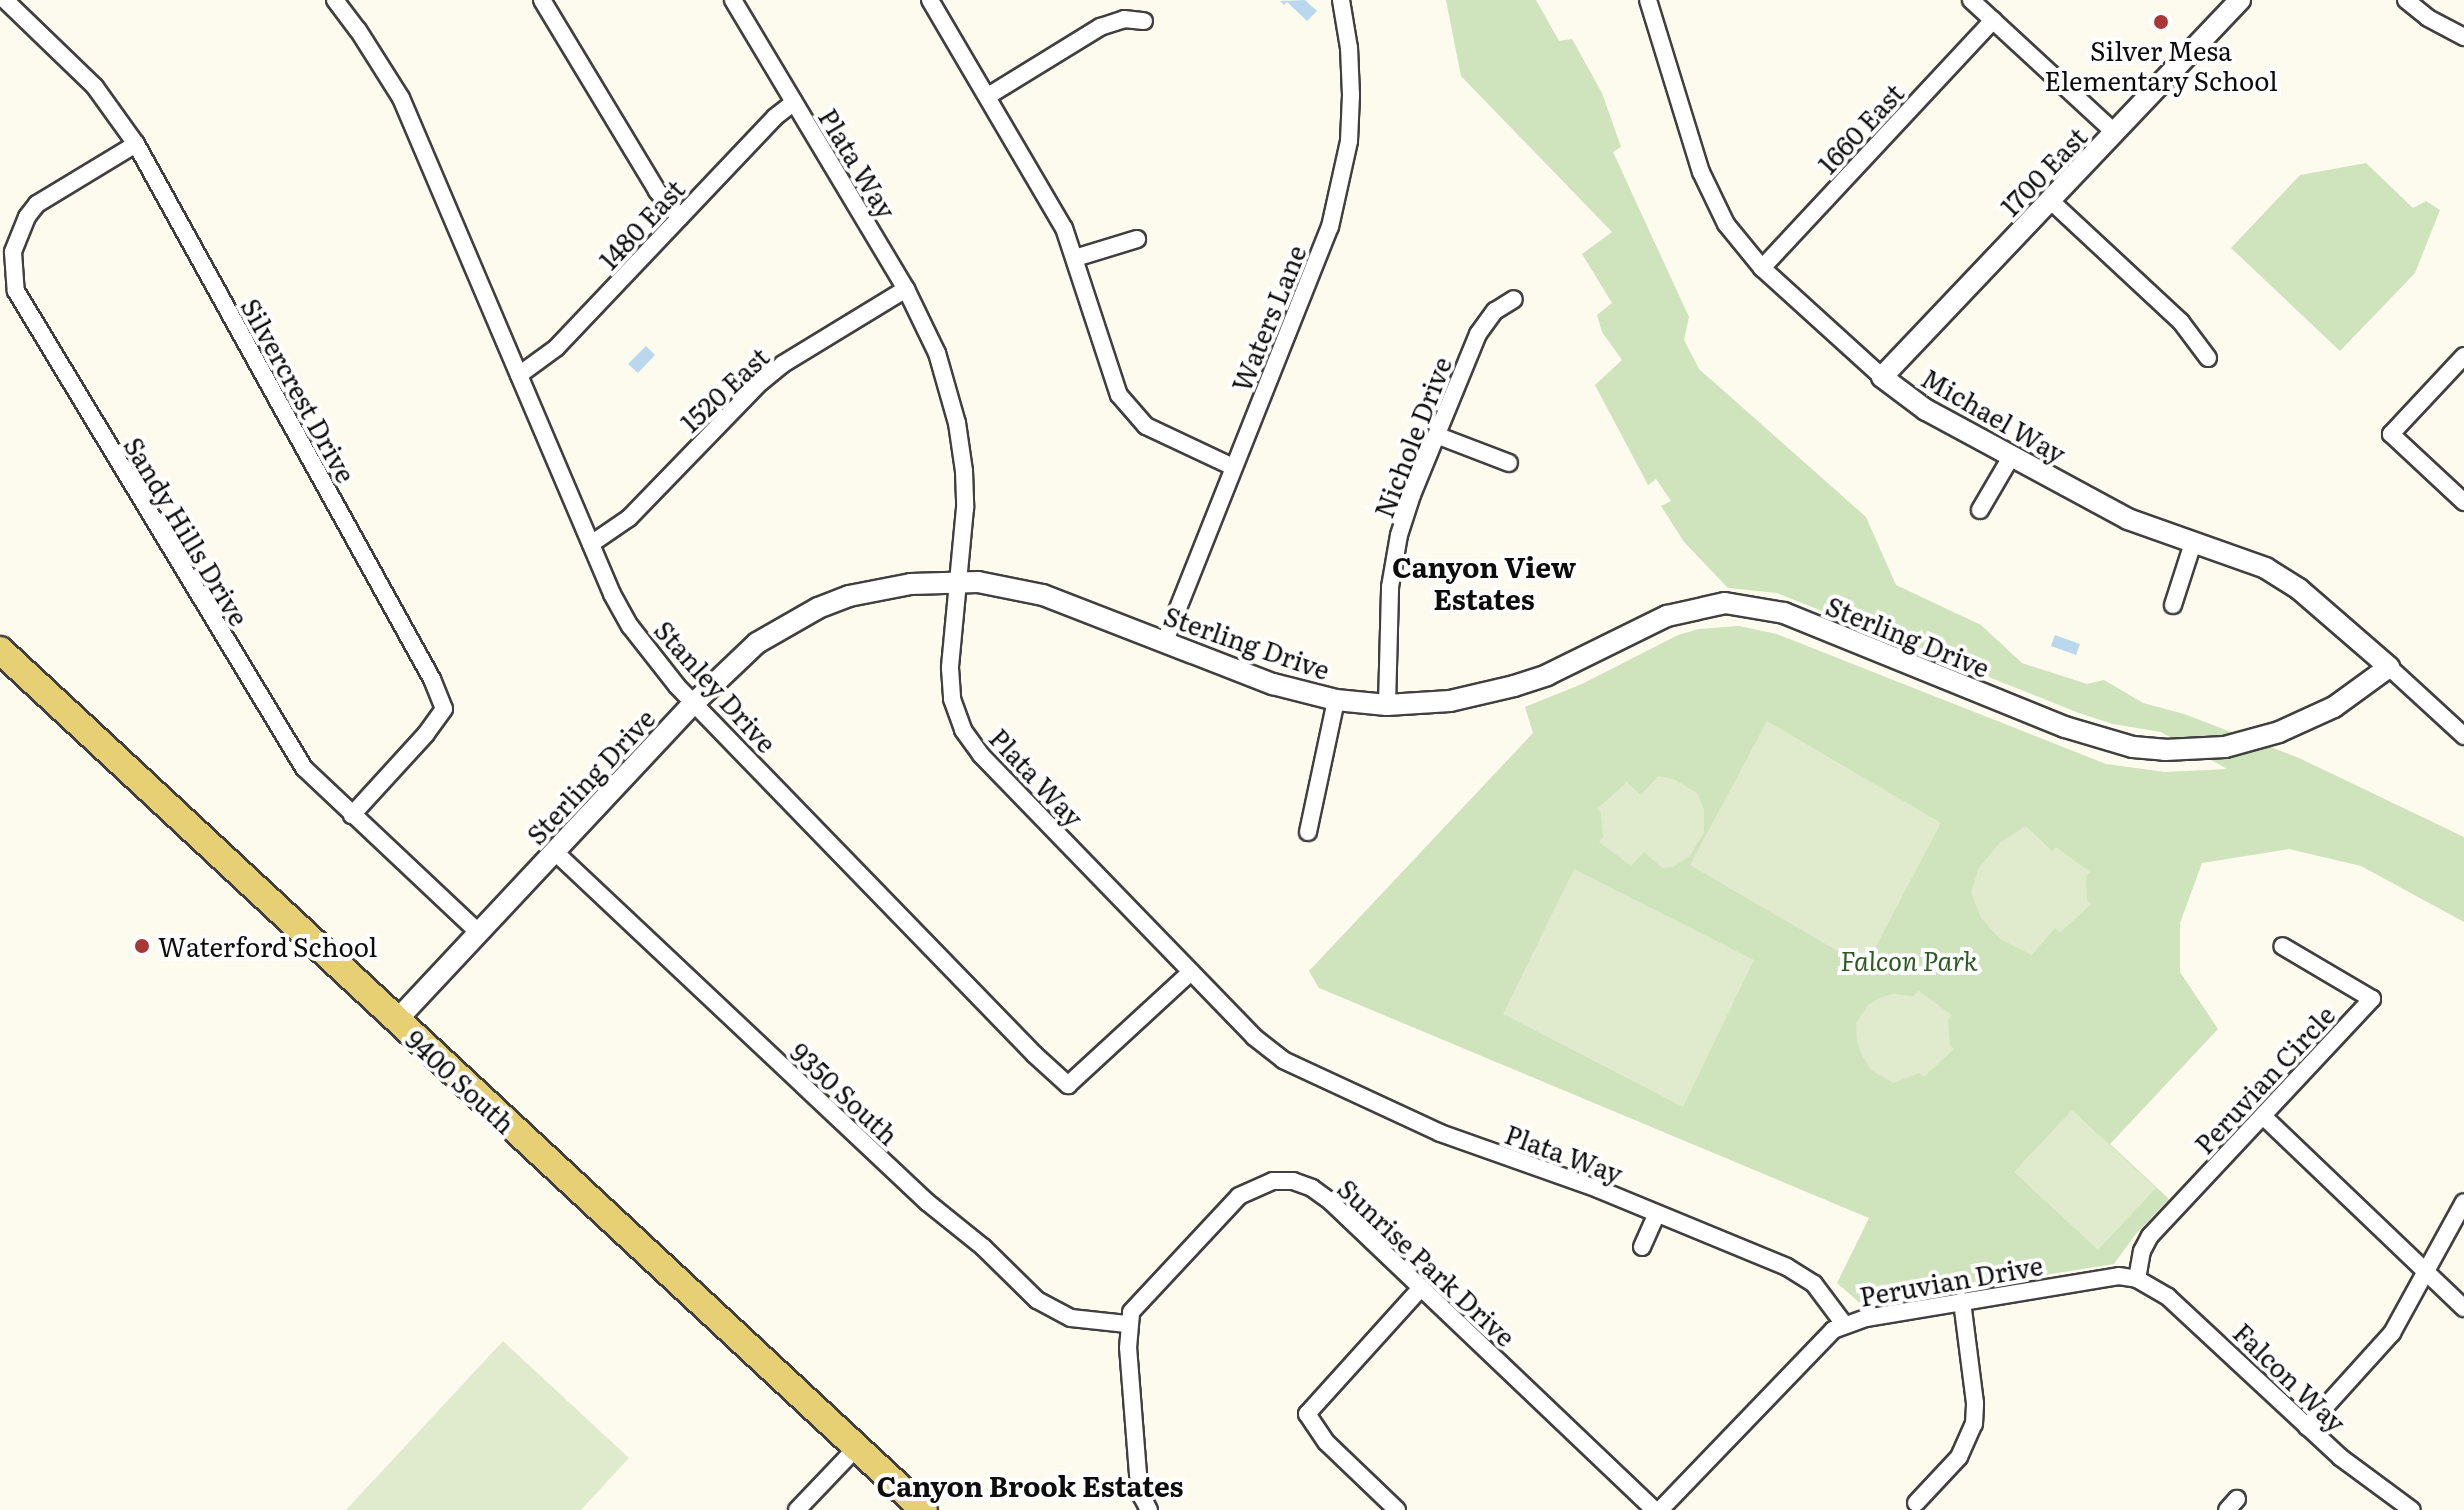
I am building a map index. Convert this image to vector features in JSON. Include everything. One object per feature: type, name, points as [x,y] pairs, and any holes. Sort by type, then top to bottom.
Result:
[{"type":"main road","name":"9400 South","points":[[0,650],[924,1510]]},
{"type":"street","name":"Silvercrest Drive","points":[[5,0],[95,87],[136,144],[432,679],[444,709],[426,734],[352,815]]},
{"type":"street","name":"Stanley Drive","points":[[335,0],[401,98],[612,594],[654,659],[1024,1044],[1068,1085],[1191,972]]},
{"type":"street","points":[[542,0],[657,191],[680,217]]},
{"type":"street","name":"Plata Way","points":[[733,0],[906,289],[937,353],[957,423],[965,508],[950,668],[952,699],[963,730],[981,755],[1254,1037],[1302,1071],[1440,1133],[1598,1189],[1802,1274],[1826,1297],[1844,1324]]},
{"type":"street","points":[[930,0],[1049,199],[1075,258],[1111,376],[1132,413],[1161,435],[1233,467]]},
{"type":"street","name":"Waters Lane","points":[[1165,641],[1315,268],[1342,185],[1351,95],[1349,48],[1341,0]]},
{"type":"street","name":"Michael Way","points":[[1648,0],[1711,199],[1742,248],[1882,377],[1926,410],[2128,519],[2266,568],[2299,589],[2464,736]]},
{"type":"street","points":[[1971,0],[2115,133]]},
{"type":"street","name":"1700 East","points":[[1882,377],[2052,202],[2240,0]]},
{"type":"street","points":[[2406,0],[2428,18],[2464,37]]},
{"type":"street","points":[[988,96],[1100,27],[1124,19],[1144,21]]},
{"type":"street","name":"1660 East","points":[[1762,268],[1993,20]]},
{"type":"street","name":"1480 East","points":[[519,375],[556,348],[775,117],[794,102]]},
{"type":"street","name":"Sandy Hills Drive","points":[[136,144],[37,204],[27,217],[13,252],[16,291],[291,749],[317,783],[478,932]]},
{"type":"street","points":[[2052,202],[2181,322],[2208,358]]},
{"type":"street","points":[[1075,258],[1137,239]]},
{"type":"street","name":"1520 East","points":[[591,544],[629,518],[761,382],[783,364],[906,289]]},
{"type":"street","name":"Nichole Drive","points":[[1387,705],[1390,587],[1399,535],[1478,334],[1495,311],[1514,299]]},
{"type":"street","points":[[2464,356],[2391,434],[2464,502]]},
{"type":"street","points":[[1436,435],[1509,463]]},
{"type":"street","points":[[1980,510],[2011,457]]},
{"type":"street","points":[[2173,605],[2193,543]]},
{"type":"street","name":"Sterling Drive","points":[[396,1021],[694,703],[757,643],[818,608],[880,589],[958,581],[1043,595],[1273,684],[1336,700],[1387,705],[1450,701],[1514,686],[1547,675],[1667,616],[1725,603],[1784,613],[2065,727],[2099,739],[2154,749],[2225,747],[2279,732],[2334,707],[2389,667]]},
{"type":"street","points":[[1308,832],[1336,700]]},
{"type":"street","name":"9350 South","points":[[554,851],[927,1202],[991,1254],[1037,1300],[1071,1318],[1127,1324]]},
{"type":"street","name":"Peruvian Circle","points":[[2137,1279],[2142,1251],[2150,1236],[2372,999],[2282,946]]},
{"type":"street","points":[[2263,1116],[2464,1308]]},
{"type":"street","name":"Sunrise Park Drive","points":[[1127,1324],[1138,1302],[1232,1202],[1254,1187],[1273,1181],[1293,1181],[1322,1195],[1657,1510]]},
{"type":"street","points":[[2307,1427],[2379,1351],[2427,1272],[2464,1202]]},
{"type":"street","points":[[1642,1247],[1657,1214]]},
{"type":"street","name":"Peruvian Drive","points":[[1657,1510],[1820,1340],[1844,1324],[2103,1277],[2137,1279]]},
{"type":"street","name":"Falcon Way","points":[[2137,1279],[2152,1285],[2186,1311],[2340,1457],[2412,1510]]},
{"type":"street","points":[[1397,1510],[1326,1442],[1307,1414],[1421,1288]]},
{"type":"street","points":[[1916,1503],[1959,1457],[1974,1424],[1975,1403],[1962,1301]]},
{"type":"street","points":[[1127,1324],[1138,1474],[1142,1497],[1149,1510]]},
{"type":"street","points":[[797,1510],[856,1448]]},
{"type":"green space","name":"Falcon Park","points":[[1446,0],[1536,0],[1559,41],[1572,39],[1602,93],[1621,147],[1613,152],[1689,317],[1684,340],[1699,369],[1866,517],[1896,585],[1981,625],[2022,663],[2087,684],[2104,680],[2143,703],[2184,714],[2299,758],[2464,837],[2464,922],[2361,866],[2289,849],[2202,863],[2180,923],[2180,972],[2218,1029],[2110,1144],[2169,1199],[2135,1235],[2114,1264],[1861,1304],[1837,1283],[1869,1218],[1319,988],[1309,971],[1533,733],[1525,707],[1582,684],[1678,635],[1699,629],[1739,626],[1777,634],[2106,764],[2165,772],[2227,769],[2161,732],[2113,724],[2079,713],[1777,593],[1728,588],[1684,542],[1661,506],[1671,501],[1656,479],[1648,485],[1595,385],[1622,360],[1602,332],[1597,315],[1612,303],[1582,254],[1612,232],[1461,76]]},
{"type":"green space","points":[[2366,163],[2413,208],[2426,201],[2440,210],[2415,273],[2340,351],[2231,248],[2300,175]]},
{"type":"green space","points":[[1767,721],[1941,823],[1865,967],[1690,865]]},
{"type":"green space","points":[[1658,776],[1674,779],[1697,793],[1704,809],[1704,833],[1689,857],[1673,867],[1662,868],[1644,852],[1631,866],[1599,842],[1603,838],[1601,813],[1597,809],[1627,782],[1641,795]]},
{"type":"green space","points":[[2026,826],[2052,851],[2056,847],[2090,872],[2086,876],[2087,900],[2091,904],[2060,933],[2055,928],[2032,955],[2000,939],[1981,918],[1971,892],[1979,868],[2000,842]]},
{"type":"green space","points":[[1574,869],[1754,960],[1683,1107],[1503,1014]]},
{"type":"green space","points":[[1919,991],[1952,1015],[1948,1020],[1950,1045],[1954,1049],[1924,1077],[1919,1073],[1893,1083],[1871,1070],[1857,1043],[1856,1023],[1868,1005],[1879,998],[1892,994],[1913,996]]},
{"type":"green space","points":[[2072,1110],[2156,1188],[2098,1250],[2014,1172]]},
{"type":"green space","points":[[503,1341],[629,1458],[581,1510],[346,1510]]},
{"type":"water","points":[[1305,0],[1317,11],[1307,21],[1287,2],[1284,5],[1280,1]]},
{"type":"water","points":[[646,346],[655,355],[638,373],[628,364]]},
{"type":"water","points":[[2055,635],[2080,644],[2076,655],[2051,646]]},
{"type":"place","name":"Silver Mesa Elementary School","points":[[2161,22]]},
{"type":"place","name":"Waterford School","points":[[142,946]]},
{"type":"district","name":"Canyon View Estates","points":[[1484,582]]},
{"type":"district","name":"Canyon Brook Estates","points":[[1030,1485]]}]
